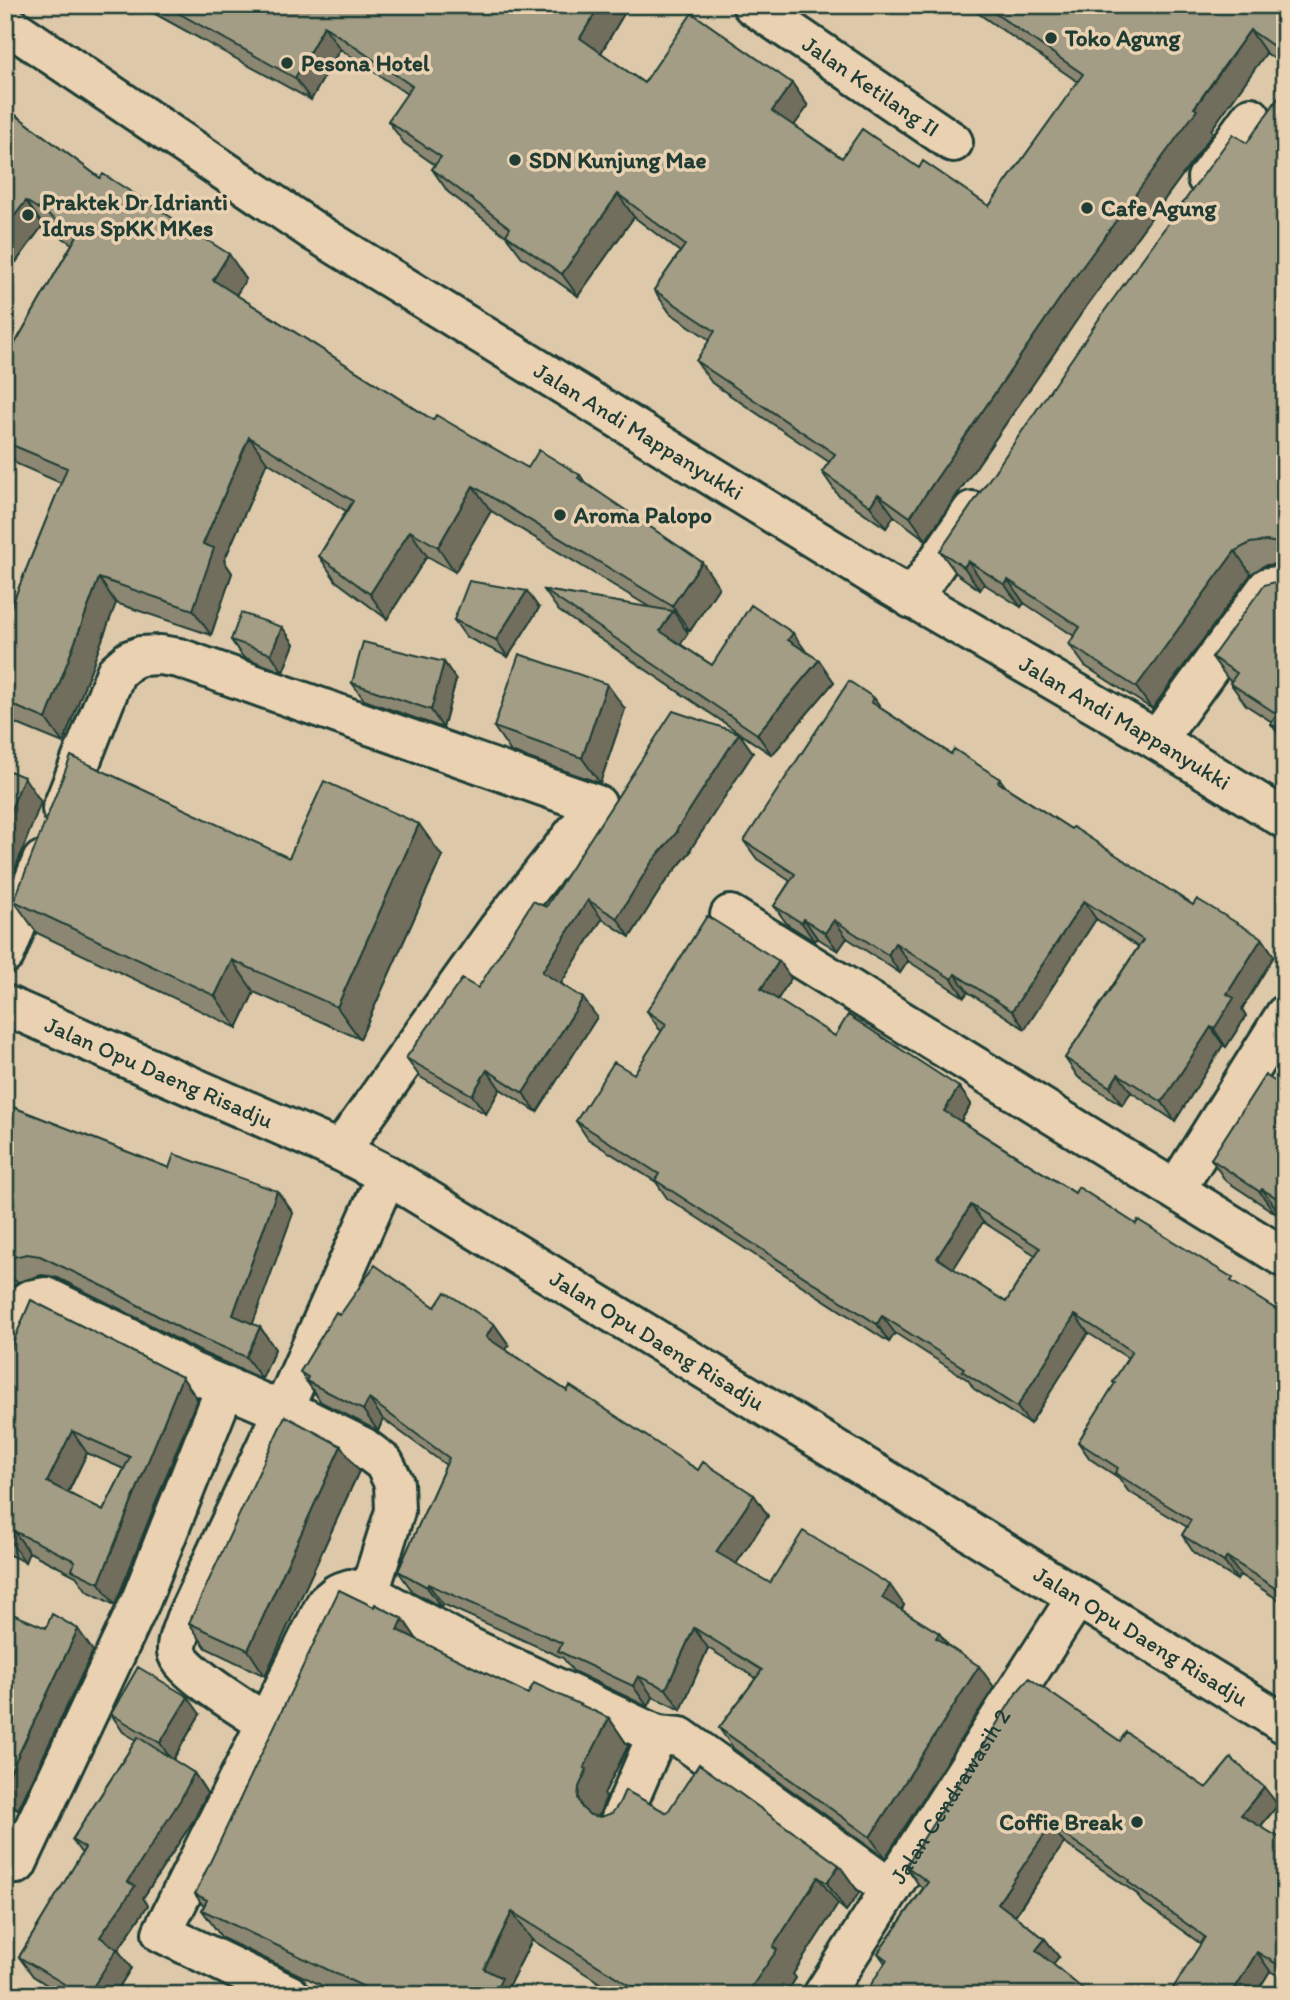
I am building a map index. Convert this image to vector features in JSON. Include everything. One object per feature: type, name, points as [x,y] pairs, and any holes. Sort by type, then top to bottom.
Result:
[{"type":"street","name":"Jalan Ketilang II","points":[[752,5],[953,142]]},
{"type":"street","name":"Jalan Andi Mappanyukki","points":[[5,23],[315,232],[912,599],[1157,740],[1285,819]]},
{"type":"street","points":[[1188,204],[1251,117]]},
{"type":"street","points":[[912,599],[991,484]]},
{"type":"street","points":[[1157,740],[1268,587],[1285,586]]},
{"type":"street","points":[[5,954],[116,672],[130,660],[141,656],[160,655],[192,662],[597,805],[498,929],[340,1151]]},
{"type":"street","points":[[730,915],[1285,1258]]},
{"type":"street","name":"Jalan Opu Daeng Risadju","points":[[5,1005],[340,1151],[387,1175],[1285,1724]]},
{"type":"street","points":[[1176,1189],[1285,1015]]},
{"type":"street","points":[[9,1870],[162,1610],[252,1397],[387,1175]]},
{"type":"street","points":[[5,1329],[16,1312],[29,1300],[46,1297],[191,1372],[363,1447],[384,1463],[394,1483],[395,1511],[369,1593]]},
{"type":"street","points":[[252,1397],[162,1610],[181,1663],[266,1723]]},
{"type":"street","points":[[290,1995],[162,1933],[326,1603],[338,1592],[350,1589],[369,1593],[471,1648],[657,1735],[680,1737],[891,1889]]},
{"type":"street","name":"Jalan Cendrawasih 2","points":[[823,1995],[1077,1597]]},
{"type":"street","points":[[619,1824],[657,1735]]},
{"type":"building","points":[[164,5],[600,5],[580,38],[644,83],[692,13],[792,83],[772,111],[842,158],[862,129],[919,168],[923,161],[989,206],[1083,74],[983,5],[1285,5],[1285,54],[1250,30],[1194,108],[1197,110],[1067,288],[910,517],[878,494],[870,506],[822,472],[835,454],[696,361],[715,331],[654,290],[685,245],[618,194],[562,274],[506,235],[510,228],[432,169],[441,157],[388,121],[412,86],[324,26],[295,78]]},
{"type":"building","points":[[1285,88],[1285,548],[1278,543],[1267,541],[1250,543],[1235,551],[1136,687],[1069,644],[1080,627],[1008,580],[1005,585],[968,561],[964,567],[940,551],[1103,313],[1233,134],[1247,143]]},
{"type":"building","points":[[5,107],[100,178],[103,174],[229,254],[213,280],[433,420],[436,415],[528,468],[539,450],[580,475],[578,478],[702,562],[672,606],[473,486],[438,547],[410,531],[370,594],[319,556],[353,501],[249,437],[203,544],[214,548],[193,610],[99,578],[46,719],[5,702],[5,622],[67,468],[5,442],[5,427],[12,412],[5,409],[5,361],[78,234],[26,201],[5,228]]},
{"type":"building","points":[[1285,577],[1285,732],[1271,724],[1277,714],[1230,683],[1237,673],[1212,657],[1264,585]]},
{"type":"building","points":[[469,581],[527,591],[496,640],[454,620]]},
{"type":"building","points":[[544,590],[673,611],[660,631],[712,665],[751,605],[793,633],[788,640],[819,660],[757,734]]},
{"type":"building","points":[[241,613],[282,627],[271,654],[231,640]]},
{"type":"building","points":[[363,642],[444,662],[431,710],[352,683]]},
{"type":"building","points":[[519,654],[607,684],[582,758],[494,727]]},
{"type":"building","points":[[849,681],[874,698],[871,702],[951,754],[954,749],[1000,779],[998,782],[1193,905],[1197,899],[1262,938],[1227,994],[1234,998],[1214,1029],[1211,1027],[1162,1102],[1118,1074],[1110,1087],[1065,1058],[1143,940],[1084,901],[1012,1011],[955,974],[952,979],[895,943],[888,955],[834,920],[825,933],[804,919],[802,923],[774,906],[795,874],[744,841]]},
{"type":"building","points":[[673,711],[739,733],[677,832],[651,863],[617,918],[588,900],[542,972],[583,998],[523,1093],[487,1070],[472,1095],[406,1058],[462,979],[478,988],[533,901],[546,907]]},
{"type":"building","points":[[71,756],[289,858],[324,781],[419,824],[337,1007],[232,960],[215,996],[14,901]]},
{"type":"building","points":[[5,769],[24,777],[5,824]]},
{"type":"building","points":[[707,916],[779,961],[761,989],[835,1036],[848,1015],[959,1087],[944,1111],[1075,1193],[1078,1187],[1136,1224],[1138,1220],[1233,1278],[1231,1281],[1285,1315],[1285,1587],[1281,1592],[1227,1557],[1224,1562],[1182,1535],[1191,1520],[1115,1473],[1118,1468],[1078,1442],[1132,1351],[1075,1315],[1017,1407],[962,1371],[964,1368],[882,1316],[877,1324],[655,1180],[659,1174],[576,1121],[614,1062],[634,1074],[666,1024],[647,1011]],"holes":[[[971,1205],[1040,1248],[1006,1302],[937,1258]]]},
{"type":"building","points":[[1265,1075],[1285,1088],[1285,1203],[1262,1189],[1260,1192],[1211,1159]]},
{"type":"building","points":[[5,1104],[169,1168],[174,1154],[277,1191],[233,1315],[260,1327],[246,1357],[185,1331],[107,1288],[40,1256],[27,1254],[5,1259]]},
{"type":"building","points":[[375,1265],[435,1307],[445,1292],[494,1324],[486,1337],[567,1391],[570,1386],[698,1470],[703,1462],[754,1495],[716,1552],[770,1583],[803,1531],[890,1585],[882,1598],[939,1633],[936,1638],[979,1666],[870,1837],[719,1728],[762,1670],[694,1628],[666,1689],[638,1676],[633,1686],[558,1651],[562,1643],[428,1584],[427,1587],[398,1571],[449,1458],[369,1399],[363,1410],[306,1381],[308,1377],[300,1372],[336,1312],[340,1315]]},
{"type":"building","points":[[31,1300],[182,1377],[99,1583],[72,1570],[75,1561],[14,1531],[9,1540],[5,1538],[5,1361]],"holes":[[[72,1431],[130,1457],[103,1511],[47,1482]]]},
{"type":"building","points":[[285,1416],[341,1446],[248,1650],[189,1623]]},
{"type":"building","points":[[339,1590],[374,1607],[375,1604],[403,1619],[398,1630],[528,1694],[534,1683],[609,1718],[584,1768],[587,1769],[579,1787],[578,1798],[582,1808],[590,1815],[601,1817],[612,1813],[625,1790],[667,1813],[699,1764],[839,1865],[827,1883],[818,1877],[773,1947],[777,1950],[746,1995],[645,1995],[512,1912],[484,1969],[502,1978],[498,1986],[513,1995],[381,1995],[202,1910],[207,1900],[195,1894]]},
{"type":"building","points":[[5,1611],[46,1628],[52,1614],[78,1629],[5,1783]]},
{"type":"building","points":[[138,1667],[188,1697],[160,1743],[111,1714]]},
{"type":"building","points":[[1029,1678],[1120,1741],[1126,1732],[1206,1788],[1231,1758],[1264,1787],[1241,1815],[1285,1841],[1285,1969],[1257,1952],[1231,1995],[1169,1995],[1205,1937],[1051,1825],[998,1903],[1045,1939],[1036,1950],[1090,1995],[864,1995],[887,1960],[878,1953],[928,1882],[906,1866],[1017,1692]]},
{"type":"building","points":[[138,1737],[194,1773],[181,1799],[128,1882],[135,1886],[100,1937],[117,1949],[88,1995],[60,1995],[66,1985],[19,1957],[85,1848],[72,1840]]},
{"type":"place","name":"Toko Agung","points":[[1051,38]]},
{"type":"place","name":"Pesona Hotel","points":[[287,63]]},
{"type":"place","name":"SDN Kunjung Mae","points":[[515,160]]},
{"type":"place","name":"Cafe Agung","points":[[1087,208]]},
{"type":"place","name":"Praktek Dr Idrianti Idrus SpKK MKes","points":[[28,215]]},
{"type":"place","name":"Aroma Palopo","points":[[560,515]]},
{"type":"place","name":"Coffie Break","points":[[1137,1822]]}]
